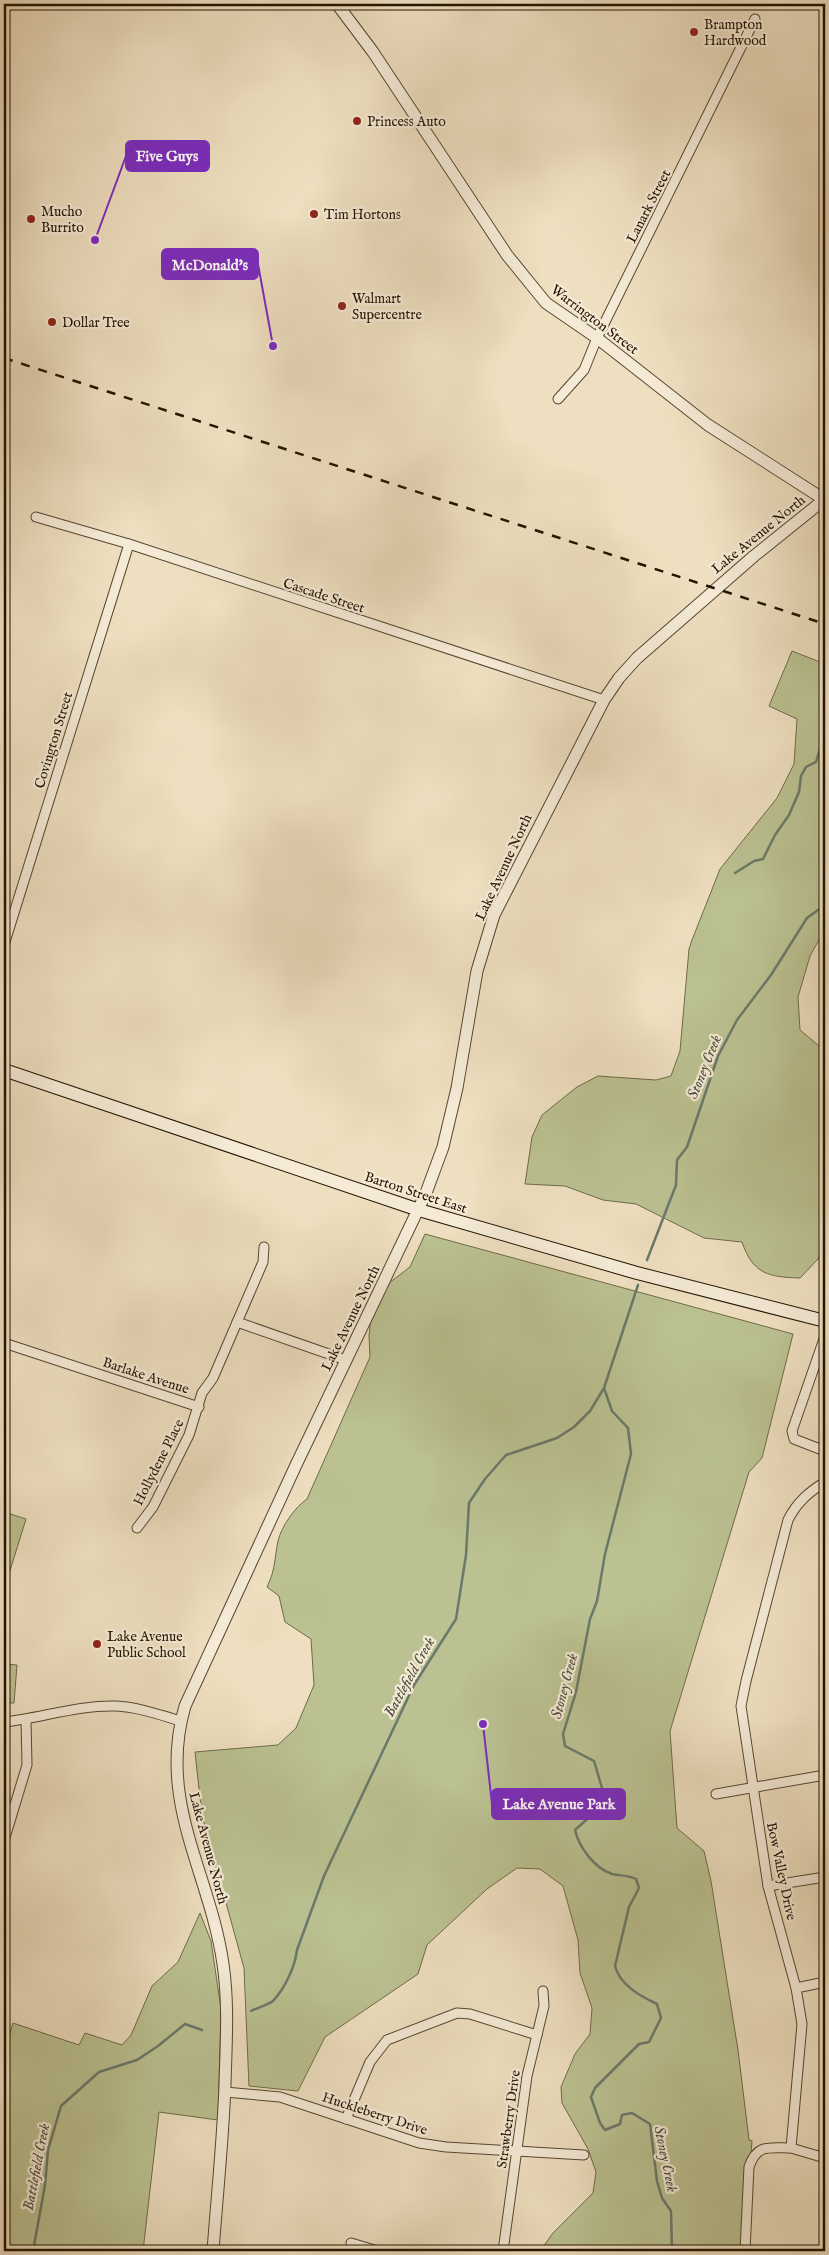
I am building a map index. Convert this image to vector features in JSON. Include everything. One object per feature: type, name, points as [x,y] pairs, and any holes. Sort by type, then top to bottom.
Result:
[{"type":"main road","name":"Barton Street East","points":[[4,1070],[419,1210],[637,1273],[825,1321]]},
{"type":"street","name":"Warrington Street","points":[[338,4],[373,52],[507,255],[546,303],[597,338],[708,425],[825,500]]},
{"type":"street","name":"Lanark Street","points":[[558,399],[584,370],[597,338],[755,19]]},
{"type":"street","name":"Lake Avenue North","points":[[213,2251],[228,2028],[223,1964],[180,1805],[176,1761],[180,1721],[196,1682],[346,1360],[419,1210],[444,1147],[457,1088],[477,971],[494,915],[604,700],[619,678],[637,658],[754,556],[825,500]]},
{"type":"street","name":"Cascade Street","points":[[36,517],[129,544],[604,700]]},
{"type":"street","name":"Covington Street","points":[[4,945],[129,544]]},
{"type":"street","name":"Barlake Avenue","points":[[4,1343],[199,1407],[202,1393],[213,1378],[263,1262],[264,1247]]},
{"type":"street","points":[[237,1322],[346,1360]]},
{"type":"street","points":[[825,1336],[792,1430],[794,1439],[825,1451]]},
{"type":"street","name":"Hollydene Place","points":[[137,1528],[153,1507],[189,1435],[199,1407]]},
{"type":"street","name":"Bow Valley Drive","points":[[791,2148],[802,2024],[796,1988],[768,1886],[752,1788],[742,1706],[746,1681],[788,1520],[793,1510],[806,1495],[825,1482]]},
{"type":"street","points":[[4,1722],[26,1720],[93,1707],[116,1706],[133,1708],[180,1721]]},
{"type":"street","points":[[4,1841],[27,1764],[26,1720]]},
{"type":"street","points":[[716,1794],[825,1775]]},
{"type":"street","points":[[768,1886],[825,1877]]},
{"type":"street","points":[[796,1988],[825,1982]]},
{"type":"street","name":"Strawberry Drive","points":[[503,2251],[527,2076],[544,2006],[543,1991]]},
{"type":"street","points":[[346,2119],[370,2062],[388,2040],[457,2013],[470,2014],[537,2035]]},
{"type":"street","name":"Huckleberry Drive","points":[[225,2092],[280,2097],[419,2143],[446,2147],[584,2155]]},
{"type":"street","points":[[745,2251],[749,2167],[753,2156],[761,2149],[791,2148],[825,2158]]},
{"type":"street","points":[[352,2243],[378,2251]]},
{"type":"green space","points":[[792,651],[825,664],[825,929],[810,956],[798,997],[800,1030],[825,1051],[825,1246],[818,1259],[800,1278],[770,1275],[763,1272],[751,1261],[742,1242],[704,1238],[636,1204],[603,1200],[565,1186],[525,1184],[532,1137],[542,1115],[577,1087],[598,1076],[656,1080],[671,1076],[680,1051],[689,949],[692,940],[720,869],[777,798],[794,764],[797,719],[769,706]]},
{"type":"green space","points":[[425,1234],[793,1334],[762,1458],[749,1472],[670,1731],[677,1828],[704,1851],[711,1881],[738,2050],[749,2140],[752,2141],[743,2249],[739,2251],[540,2251],[553,2233],[593,2193],[596,2172],[588,2149],[562,2103],[561,2087],[575,2054],[590,2034],[592,2008],[580,1973],[578,1940],[563,1886],[540,1869],[517,1868],[487,1889],[427,1945],[418,1974],[325,2037],[298,2091],[249,2086],[244,1968],[202,1816],[195,1752],[278,1745],[296,1728],[314,1685],[311,1639],[285,1622],[279,1596],[267,1587],[273,1569],[278,1541],[289,1518],[307,1499],[370,1357],[369,1336],[372,1309],[385,1286],[410,1267]]},
{"type":"green space","points":[[4,1512],[26,1519],[4,1590]]},
{"type":"green space","points":[[4,1664],[17,1665],[14,1703],[4,1703]]},
{"type":"green space","points":[[200,1913],[211,1941],[221,2009],[218,2120],[159,2112],[143,2251],[4,2251],[4,2054],[13,2023],[79,2045],[85,2033],[122,2045],[131,2035],[152,1986],[178,1962]]},
{"type":"waterway","points":[[735,873],[754,861],[763,859],[775,835],[789,815],[799,792],[801,776],[806,767],[816,762],[825,733]]},
{"type":"waterway","name":"Stoney Creek","points":[[647,1260],[676,1185],[677,1160],[687,1147],[718,1056],[737,1020],[771,975],[807,918],[825,905]]},
{"type":"waterway","name":"Battlefield Creek","points":[[251,2011],[273,2001],[285,1984],[292,1970],[297,1950],[324,1876],[414,1685],[456,1619],[466,1555],[469,1503],[485,1479],[506,1455],[557,1438],[574,1427],[590,1411],[604,1388],[638,1285]]},
{"type":"waterway","name":"Stoney Creek","points":[[604,1388],[612,1411],[628,1428],[631,1454],[605,1554],[597,1601],[590,1619],[576,1692],[563,1734],[565,1746],[594,1761],[602,1788],[595,1812],[575,1830],[577,1837],[588,1856],[599,1867],[612,1874],[636,1879],[639,1888],[629,1907],[615,1966],[621,1979],[626,1984],[657,2004],[661,2018],[649,2042],[639,2044],[595,2088],[591,2097],[600,2123],[605,2130],[620,2124],[622,2115],[632,2113],[650,2124],[657,2181],[662,2198],[671,2211],[672,2251]]},
{"type":"waterway","name":"Battlefield Creek","points":[[33,2251],[45,2185],[48,2150],[61,2106],[99,2072],[137,2060],[185,2024],[202,2030]]},
{"type":"railway","points":[[4,358],[825,624]]},
{"type":"place","name":"Brampton Hardwood","points":[[694,32]]},
{"type":"place","name":"Princess Auto","points":[[357,121]]},
{"type":"place","name":"Tim Hortons","points":[[314,214]]},
{"type":"place","name":"Mucho Burrito","points":[[31,219]]},
{"type":"place","name":"Five Guys","points":[[95,240]]},
{"type":"place","name":"Walmart Supercentre","points":[[342,306]]},
{"type":"place","name":"Dollar Tree","points":[[52,322]]},
{"type":"place","name":"McDonald's","points":[[273,346]]},
{"type":"place","name":"Lake Avenue Public School","points":[[97,1644]]},
{"type":"place","name":"Lake Avenue Park","points":[[483,1724]]}]
